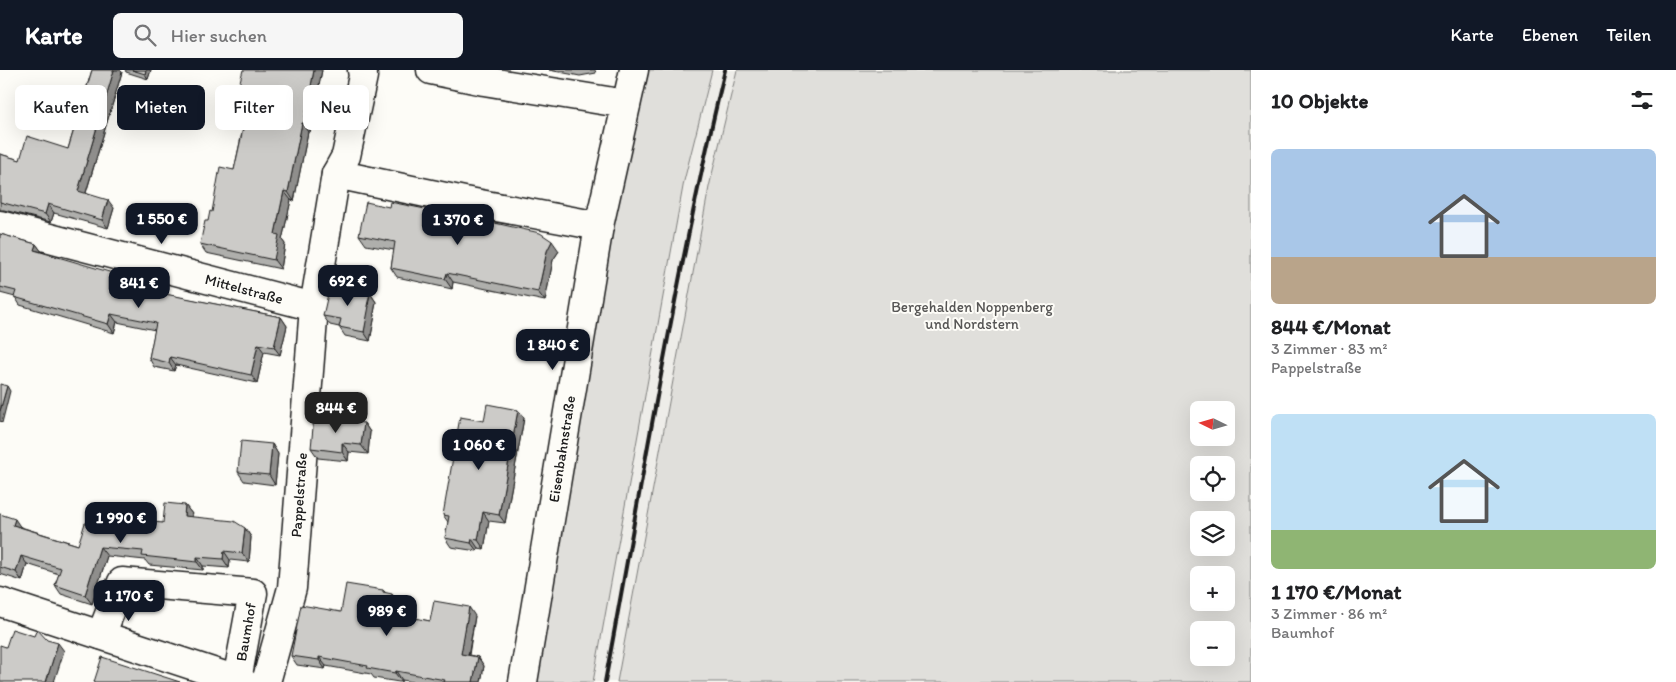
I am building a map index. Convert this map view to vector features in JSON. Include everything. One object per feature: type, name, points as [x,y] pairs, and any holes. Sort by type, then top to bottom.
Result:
[{"type":"street","name":"Pappelstraße","points":[[266,682],[292,588],[314,307],[336,174],[346,156],[363,76],[362,70]]},
{"type":"street","points":[[431,70],[484,81],[626,104]]},
{"type":"street","name":"Eisenbahnstraße","points":[[523,682],[600,226],[634,70]]},
{"type":"street","points":[[336,174],[464,201],[600,226]]},
{"type":"street","name":"Mittelstraße","points":[[0,225],[314,307]]},
{"type":"street","name":"Baumhof","points":[[101,635],[122,582],[253,593],[240,681]]},
{"type":"street","points":[[0,602],[240,681]]},
{"type":"shaded area","points":[[712,70],[737,70],[709,187],[617,682],[593,682],[684,181]]},
{"type":"green space","points":[[647,70],[712,70],[684,181],[593,682],[536,682],[609,231]]},
{"type":"green space","name":"Bergehalden Noppenberg und Nordstern","points":[[737,70],[1251,70],[1251,682],[617,682],[709,187]]},
{"type":"building","points":[[92,70],[114,70],[107,94],[107,85],[87,85]]},
{"type":"building","points":[[132,70],[146,70],[145,74]]},
{"type":"building","points":[[243,70],[314,70],[311,85],[303,85],[303,123],[288,192],[284,191],[275,234],[279,235],[274,260],[200,244],[205,221],[208,221],[210,211],[212,212],[220,167],[234,170],[243,130],[293,130],[293,85],[239,85]]},
{"type":"building","points":[[74,130],[96,130],[78,191],[108,200],[102,220],[48,204],[45,214],[0,202],[0,154],[20,160],[27,136],[68,149]]},
{"type":"building","points":[[366,202],[389,207],[390,202],[540,233],[552,241],[547,251],[538,292],[447,273],[445,279],[391,268],[395,242],[359,235]]},
{"type":"building","points":[[0,234],[36,244],[34,250],[123,276],[120,285],[281,317],[274,347],[258,344],[251,375],[170,357],[169,363],[149,358],[156,323],[111,314],[108,324],[14,297],[16,291],[0,287]]},
{"type":"building","points":[[330,285],[370,293],[364,332],[339,327],[341,319],[323,316]]},
{"type":"building","points":[[0,384],[7,386],[0,411]]},
{"type":"building","points":[[487,404],[518,410],[499,515],[483,512],[478,540],[472,539],[471,543],[445,538],[449,516],[443,515],[460,417],[484,421]]},
{"type":"building","points":[[314,417],[364,423],[361,445],[342,443],[342,452],[311,448]]},
{"type":"building","points":[[241,441],[272,444],[269,475],[238,472]]},
{"type":"building","points":[[165,503],[185,505],[184,516],[234,521],[245,528],[242,553],[224,551],[223,559],[197,557],[197,562],[142,556],[143,551],[100,547],[85,595],[55,585],[61,568],[21,556],[16,572],[0,567],[0,514],[15,519],[13,525],[78,545],[85,523],[119,527],[120,519],[163,523]]},
{"type":"building","points":[[346,584],[383,590],[383,592],[392,594],[389,613],[430,621],[434,601],[469,607],[461,654],[478,657],[473,682],[444,682],[445,680],[367,668],[368,666],[319,657],[319,660],[291,656],[301,605],[341,612]]},
{"type":"building","points":[[12,629],[34,636],[37,629],[47,640],[58,643],[46,682],[0,682],[0,645],[6,647]]},
{"type":"building","points":[[102,657],[180,682],[94,682]]},
{"type":"railway","points":[[605,682],[691,222],[725,70]]}]
